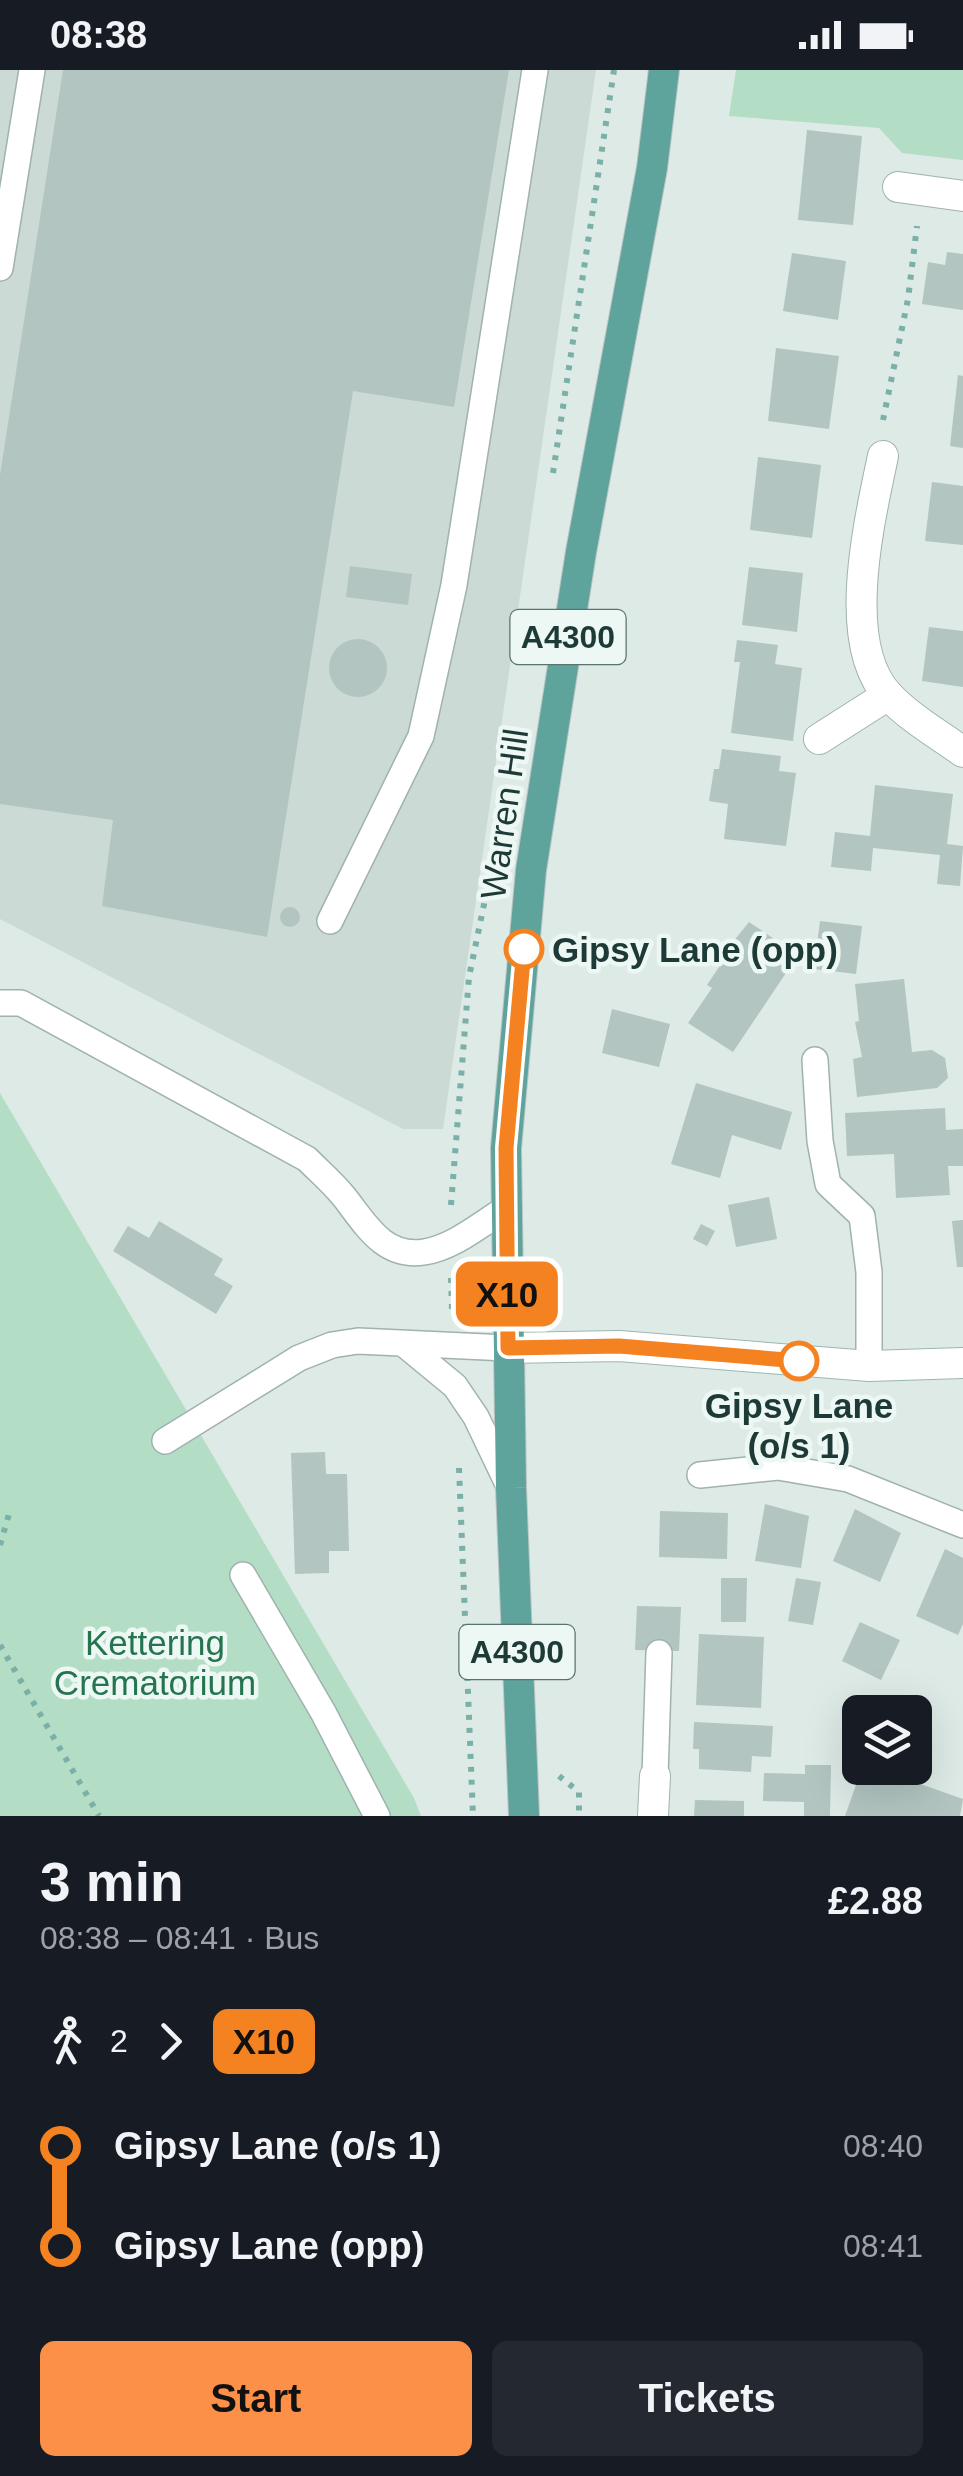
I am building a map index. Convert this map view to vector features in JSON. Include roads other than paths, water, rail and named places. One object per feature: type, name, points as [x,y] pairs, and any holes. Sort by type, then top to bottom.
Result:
[{"type":"main road","name":"Warren Hill","points":[[524,1816],[510,1488],[506,1148],[531,870],[581,552],[652,168],[664,70]]},
{"type":"street","points":[[910,189],[963,196]]},
{"type":"street","points":[[883,456],[862,562],[864,635],[875,676],[888,695],[963,752]]},
{"type":"street","points":[[819,739],[888,695]]},
{"type":"street","points":[[508,1348],[619,1346],[869,1366],[963,1364]]},
{"type":"street","points":[[653,1816],[655,1776]]},
{"type":"lane","points":[[0,268],[32,70]]},
{"type":"lane","points":[[330,921],[421,736],[454,584],[534,70]]},
{"type":"lane","points":[[0,1003],[22,1003],[307,1159],[343,1195],[369,1232],[394,1250],[423,1252],[449,1243],[506,1208]]},
{"type":"lane","points":[[815,1060],[820,1141],[828,1184],[862,1216],[869,1272],[869,1366]]},
{"type":"lane","points":[[165,1441],[300,1358],[332,1345],[358,1342],[508,1348]]},
{"type":"lane","points":[[404,1344],[456,1386],[476,1417],[510,1488]]},
{"type":"lane","points":[[700,1475],[778,1467],[848,1479],[963,1524]]},
{"type":"lane","points":[[242,1575],[323,1712],[377,1816]]},
{"type":"lane","points":[[655,1776],[659,1653]]},
{"type":"place","name":"Gipsy Lane (opp)","points":[[524,949]]},
{"type":"place","name":"Gipsy Lane (o/s 1)","points":[[799,1361]]},
{"type":"park label","name":"Kettering Crematorium","points":[[155,1662]]}]
